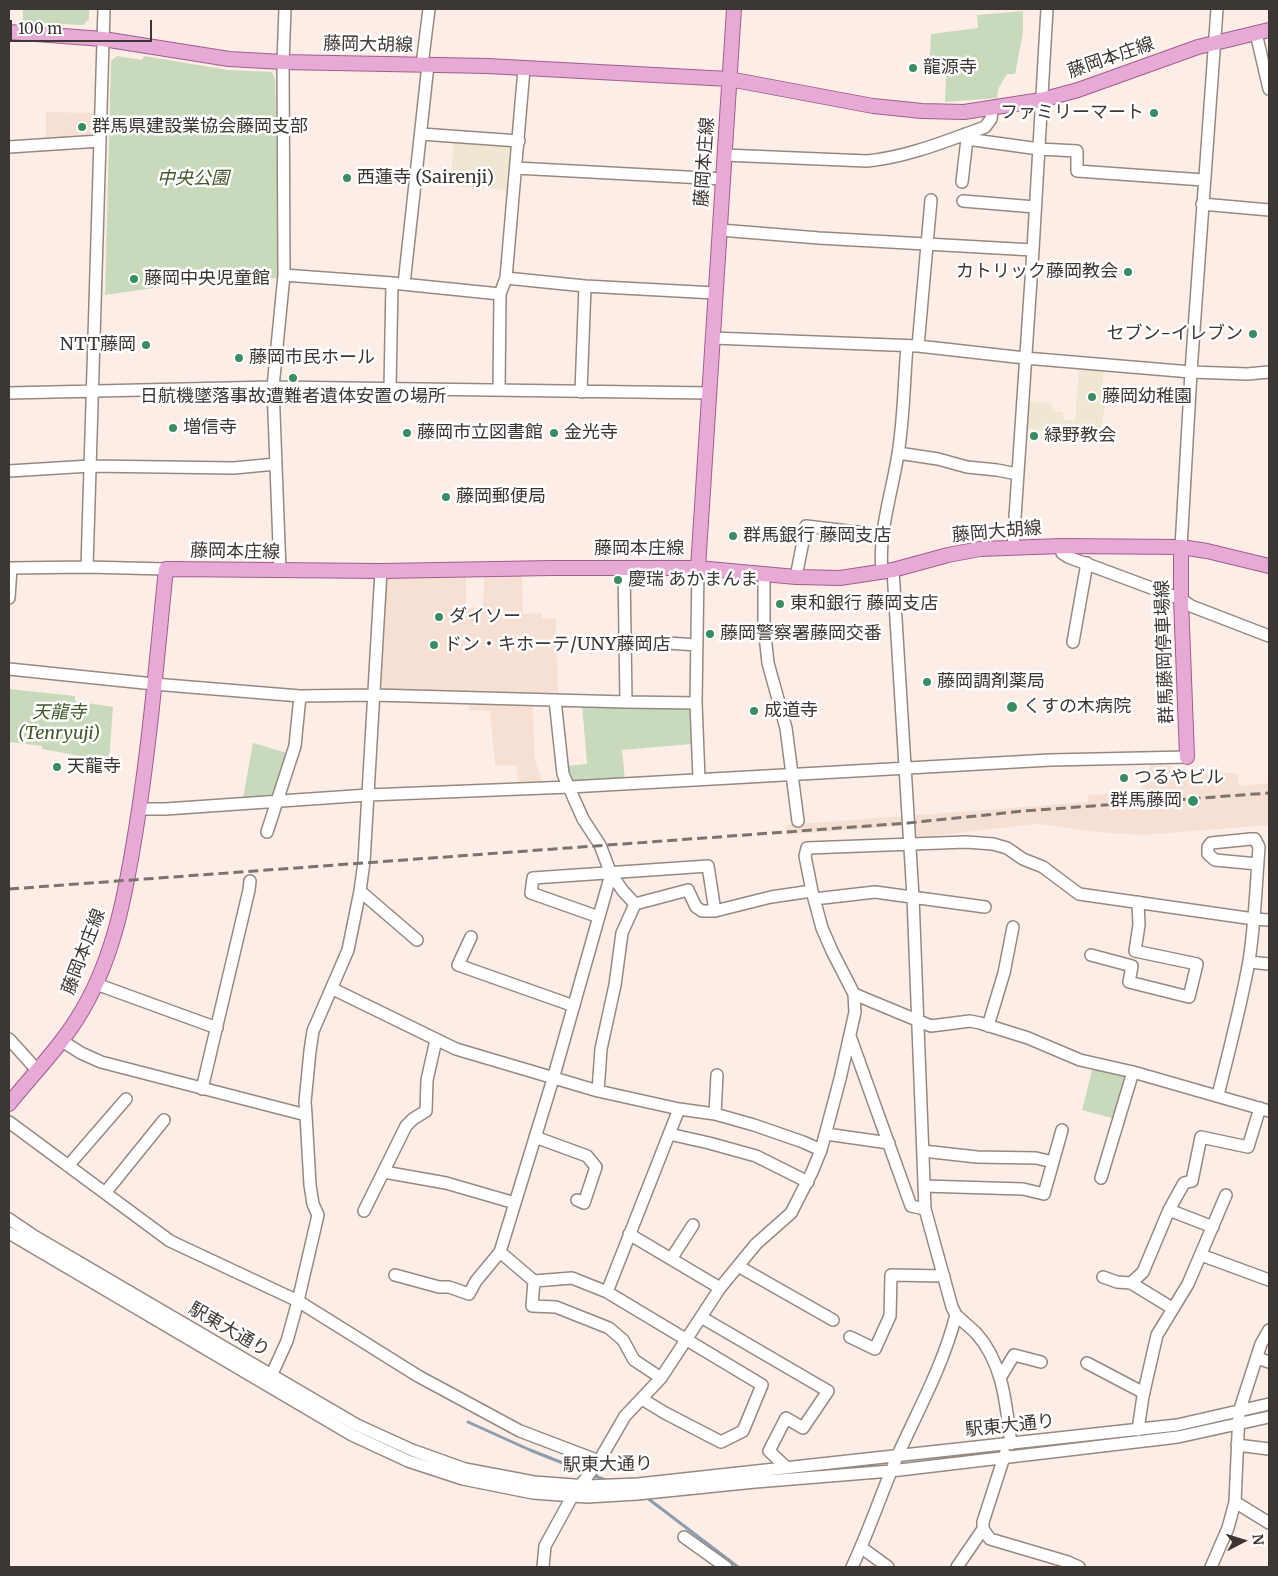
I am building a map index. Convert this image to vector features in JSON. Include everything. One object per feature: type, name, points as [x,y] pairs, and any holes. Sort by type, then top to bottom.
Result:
[{"type":"main road","points":[[729,79],[734,9]]},
{"type":"main road","name":"藤岡本庄線","points":[[9,1104],[62,1041],[83,1008],[106,960],[120,914],[128,881],[139,809],[166,570],[380,571],[537,568],[698,568],[729,79],[847,101],[912,110],[964,112],[1041,100],[1078,90],[1213,43],[1262,31]]},
{"type":"main road","name":"藤岡大胡線","points":[[9,32],[103,38],[229,59],[425,65],[729,79]]},
{"type":"main road","name":"藤岡大胡線","points":[[698,568],[796,577],[840,578],[887,571],[963,552],[1013,547],[1061,546],[1180,547],[1207,551],[1269,566]]},
{"type":"main road","name":"群馬藤岡停車場線","points":[[1180,547],[1187,756]]},
{"type":"street","points":[[87,567],[94,392],[104,9]]},
{"type":"street","points":[[280,571],[273,387],[284,275],[285,9]]},
{"type":"street","points":[[404,284],[421,134],[429,9]]},
{"type":"street","points":[[1013,547],[1047,9]]},
{"type":"street","points":[[1180,547],[1213,43],[1217,9]]},
{"type":"street","points":[[1262,31],[1269,89]]},
{"type":"street","points":[[499,390],[500,294],[506,278],[524,69]]},
{"type":"street","points":[[724,155],[867,161],[885,159],[966,137],[985,127],[991,119],[992,109]]},
{"type":"street","points":[[421,134],[519,141]]},
{"type":"street","points":[[966,137],[1039,148],[1077,151],[1077,171],[1204,180]]},
{"type":"street","points":[[962,182],[966,137]]},
{"type":"street","points":[[9,147],[100,141]]},
{"type":"street","points":[[516,168],[723,178]]},
{"type":"street","points":[[931,200],[928,244],[898,453],[882,535],[881,558],[887,571],[906,769],[925,1209],[952,1307],[956,1315],[976,1334],[996,1365],[1004,1389],[1010,1445],[983,1522],[983,1529],[957,1567]]},
{"type":"street","points":[[962,201],[1035,207]]},
{"type":"street","points":[[1202,204],[1269,210]]},
{"type":"street","points":[[720,230],[819,238],[1033,250]]},
{"type":"street","points":[[284,275],[392,282],[500,294]]},
{"type":"street","points":[[506,278],[584,286],[715,293]]},
{"type":"street","points":[[390,388],[392,282]]},
{"type":"street","points":[[581,392],[584,286]]},
{"type":"street","points":[[713,338],[913,346],[1025,358],[1191,372],[1248,374],[1269,372]]},
{"type":"street","points":[[9,393],[273,387],[709,393]]},
{"type":"street","points":[[898,453],[938,459],[967,467],[1017,474]]},
{"type":"street","points":[[9,470],[90,466],[234,468],[276,464]]},
{"type":"street","points":[[796,577],[806,526],[882,535]]},
{"type":"street","points":[[1061,546],[1062,553],[1068,557],[1181,599],[1191,606],[1269,636]]},
{"type":"street","points":[[1073,642],[1087,563]]},
{"type":"street","points":[[9,598],[10,568],[87,567],[166,570]]},
{"type":"street","points":[[624,568],[626,702]]},
{"type":"street","points":[[698,568],[696,702],[699,779]]},
{"type":"street","points":[[271,1376],[287,1341],[318,1214],[313,1204],[310,1185],[305,1102],[313,1031],[348,950],[360,891],[364,862],[380,571]]},
{"type":"street","points":[[764,574],[764,627],[768,663],[786,728],[798,820]]},
{"type":"street","points":[[625,640],[697,645]]},
{"type":"street","points":[[9,669],[154,684],[300,696],[374,695],[626,702],[696,702]]},
{"type":"street","points":[[267,832],[295,746],[300,696]]},
{"type":"street","points":[[555,700],[563,774],[583,819],[600,845],[611,874],[635,904]]},
{"type":"street","points":[[139,809],[368,795],[570,787],[1057,760],[1187,756]]},
{"type":"street","points":[[543,1567],[545,1546],[573,1495],[599,1461],[625,1416],[661,1378],[720,1288],[756,1244],[791,1213],[808,1182],[821,1150],[855,1012],[854,994],[822,928],[805,856],[807,848],[966,842],[1007,848],[1024,859],[1043,867],[1080,894],[1269,920]]},
{"type":"street","points":[[1218,1095],[1249,962],[1258,864]]},
{"type":"street","points":[[600,917],[530,893],[532,878],[708,866],[715,911]]},
{"type":"street","points":[[395,1275],[439,1287],[449,1287],[469,1294],[500,1252],[553,1079],[611,874]]},
{"type":"street","points":[[202,1089],[250,881]]},
{"type":"street","points":[[635,904],[688,890],[696,907],[702,911],[715,911],[771,897],[876,892],[985,907]]},
{"type":"street","points":[[360,891],[417,940]]},
{"type":"street","points":[[1136,951],[1197,964],[1189,997],[1129,982],[1136,951],[1139,925],[1138,902]]},
{"type":"street","points":[[598,1091],[601,1049],[615,985],[622,933],[635,904]]},
{"type":"street","points":[[988,1026],[1004,973],[1013,927]]},
{"type":"street","points":[[471,937],[458,965],[574,1006]]},
{"type":"street","points":[[1091,955],[1132,966]]},
{"type":"street","points":[[1249,962],[1269,964]]},
{"type":"street","points":[[96,984],[217,1028]]},
{"type":"street","points":[[332,988],[456,1049],[598,1091],[679,1109],[715,1114],[754,1124],[821,1150]]},
{"type":"street","points":[[854,994],[931,1026],[970,1021],[1028,1038],[1080,1060],[1133,1072],[1265,1109],[1248,1147],[1201,1137],[1192,1181],[1184,1182],[1169,1210],[1143,1272],[1131,1283]]},
{"type":"street","points":[[850,1035],[911,1206],[925,1209]]},
{"type":"street","points":[[9,1039],[37,1070]]},
{"type":"street","points":[[364,1211],[406,1126],[426,1111],[427,1080],[436,1040]]},
{"type":"street","points":[[62,1041],[81,1053],[101,1062],[306,1115]]},
{"type":"street","points":[[1101,1178],[1133,1072]]},
{"type":"street","points":[[715,1114],[717,1075]]},
{"type":"street","points":[[68,1166],[126,1099]]},
{"type":"street","points":[[607,1292],[679,1109]]},
{"type":"street","points":[[104,1194],[164,1120]]},
{"type":"street","points":[[9,1122],[170,1242],[298,1301],[418,1376],[512,1426],[599,1461]]},
{"type":"street","points":[[924,1186],[1023,1189],[1044,1194],[1062,1130]]},
{"type":"street","points":[[669,1134],[709,1142],[756,1156],[808,1182]]},
{"type":"street","points":[[826,1134],[889,1144]]},
{"type":"street","points":[[535,1137],[587,1156],[596,1167],[584,1203],[577,1200]]},
{"type":"street","points":[[923,1151],[977,1157],[1036,1158],[1053,1162]]},
{"type":"street","points":[[384,1172],[446,1183],[515,1203]]},
{"type":"street","points":[[1138,1430],[1157,1335],[1188,1284],[1226,1195]]},
{"type":"street","points":[[1169,1210],[1213,1227]]},
{"type":"street","name":"駅東大通り","points":[[9,1219],[34,1236],[357,1425],[412,1450],[465,1469],[534,1482],[588,1486],[638,1484],[898,1455],[1010,1445],[1177,1425],[1269,1404]]},
{"type":"street","points":[[671,1259],[693,1225]]},
{"type":"street","name":"駅東大通り","points":[[9,1233],[352,1435],[408,1461],[462,1479],[533,1493],[587,1497],[638,1494],[891,1471],[1178,1437],[1269,1417]]},
{"type":"street","points":[[629,1234],[720,1288]]},
{"type":"street","points":[[500,1252],[534,1281],[572,1278],[607,1292],[687,1338],[762,1385],[744,1431],[721,1442],[642,1399]]},
{"type":"street","points":[[1201,1255],[1269,1280]]},
{"type":"street","points":[[738,1266],[833,1320]]},
{"type":"street","points":[[850,1337],[875,1349],[890,1316],[891,1275],[944,1276]]},
{"type":"street","points":[[1104,1277],[1117,1282],[1131,1283],[1172,1308]]},
{"type":"street","points":[[534,1281],[532,1306],[556,1307],[609,1328],[623,1340],[634,1360],[661,1378]]},
{"type":"street","points":[[852,1567],[862,1548],[898,1455],[941,1364],[956,1315]]},
{"type":"street","points":[[701,1317],[828,1391],[803,1428],[786,1418],[769,1451],[787,1468]]},
{"type":"street","points":[[1211,1567],[1228,1528],[1235,1502],[1239,1412],[1261,1344],[1269,1330]]},
{"type":"street","points":[[1000,1378],[1014,1355],[1041,1362]]},
{"type":"street","points":[[1257,1358],[1269,1362]]},
{"type":"street","points":[[1087,1362],[1144,1393]]},
{"type":"street","points":[[1237,1445],[1269,1449]]},
{"type":"street","points":[[1235,1502],[1269,1523]]},
{"type":"street","points":[[983,1529],[990,1539],[1079,1567]]},
{"type":"street","points":[[684,1537],[726,1567]]},
{"type":"street","points":[[862,1548],[888,1567]]},
{"type":"shaded area","points":[[46,112],[96,113],[96,138],[46,142]]},
{"type":"shaded area","points":[[454,140],[514,144],[510,190],[450,186]]},
{"type":"shaded area","name":"藤岡幼稚園","points":[[1079,367],[1104,369],[1102,391],[1108,392],[1099,437],[1026,428],[1027,402],[1052,403],[1052,411],[1063,412],[1063,419],[1075,421]]},
{"type":"shaded area","points":[[522,576],[523,614],[541,613],[542,618],[556,619],[558,697],[532,697],[535,760],[543,784],[519,784],[516,765],[495,766],[490,711],[469,710],[469,695],[378,693],[385,577],[466,577],[466,608],[483,608],[484,577]]},
{"type":"shaded area","points":[[1151,765],[1172,766],[1181,774],[1233,773],[1238,775],[1239,786],[1269,783],[1269,825],[1143,835],[1096,832],[1038,824],[913,838],[911,825],[786,835],[786,825],[1088,802],[1088,795],[1140,792]]},
{"type":"green space","points":[[23,9],[89,9],[89,19],[83,25],[23,22]]},
{"type":"green space","points":[[1023,11],[1023,33],[1015,74],[1007,74],[998,89],[997,98],[945,102],[946,75],[929,72],[931,34],[978,28],[977,15]]},
{"type":"green space","name":"中央公園","points":[[117,56],[142,60],[144,56],[228,70],[272,72],[275,79],[280,278],[189,283],[105,295],[111,61]]},
{"type":"green space","name":"天龍寺 (Tenryuji)","points":[[9,689],[75,696],[75,701],[113,707],[109,761],[42,749],[42,746],[9,742]]},
{"type":"green space","points":[[582,704],[690,705],[692,744],[622,750],[625,780],[572,783],[565,766],[587,764]]},
{"type":"green space","points":[[253,743],[287,753],[273,796],[243,798]]},
{"type":"green space","points":[[1093,1067],[1125,1075],[1127,1078],[1115,1119],[1082,1110]]},
{"type":"waterway","points":[[468,1422],[530,1450],[608,1481]]},
{"type":"waterway","points":[[646,1497],[738,1567]]},
{"type":"railway","points":[[9,889],[908,823],[1024,811],[1269,793]]},
{"type":"place","name":"龍源寺","points":[[913,68]]},
{"type":"place","name":"ファミリーマート","points":[[1154,113]]},
{"type":"place","name":"群馬県建設業協会藤岡支部","points":[[82,127]]},
{"type":"place","name":"西蓮寺 (Sairenji)","points":[[347,178]]},
{"type":"place","name":"カトリック藤岡教会","points":[[1128,272]]},
{"type":"place","name":"藤岡中央児童館","points":[[134,279]]},
{"type":"place","name":"セブン-イレブン","points":[[1253,334]]},
{"type":"place","name":"NTT藤岡","points":[[146,345]]},
{"type":"place","name":"藤岡市民ホール","points":[[239,358]]},
{"type":"place","name":"日航機墜落事故遭難者遺体安置の場所","points":[[293,378]]},
{"type":"place","name":"藤岡幼稚園","points":[[1092,397]]},
{"type":"place","name":"増信寺","points":[[173,428]]},
{"type":"place","name":"藤岡市立図書館","points":[[407,433]]},
{"type":"place","name":"金光寺","points":[[554,433]]},
{"type":"place","name":"緑野教会","points":[[1034,436]]},
{"type":"place","name":"藤岡郵便局","points":[[446,497]]},
{"type":"place","name":"群馬銀行 藤岡支店","points":[[733,536]]},
{"type":"place","name":"慶瑞 あかまんま","points":[[618,580]]},
{"type":"place","name":"東和銀行 藤岡支店","points":[[780,604]]},
{"type":"place","name":"ダイソー","points":[[439,617]]},
{"type":"place","name":"藤岡警察署藤岡交番","points":[[710,634]]},
{"type":"place","name":"ドン・キホーテ/UNY藤岡店","points":[[434,645]]},
{"type":"place","name":"藤岡調剤薬局","points":[[927,682]]},
{"type":"place","name":"くすの木病院","points":[[1012,707]]},
{"type":"place","name":"成道寺","points":[[754,711]]},
{"type":"place","name":"天龍寺","points":[[57,767]]},
{"type":"place","name":"つるやビル","points":[[1124,778]]},
{"type":"place","name":"群馬藤岡","points":[[1193,801]]}]
